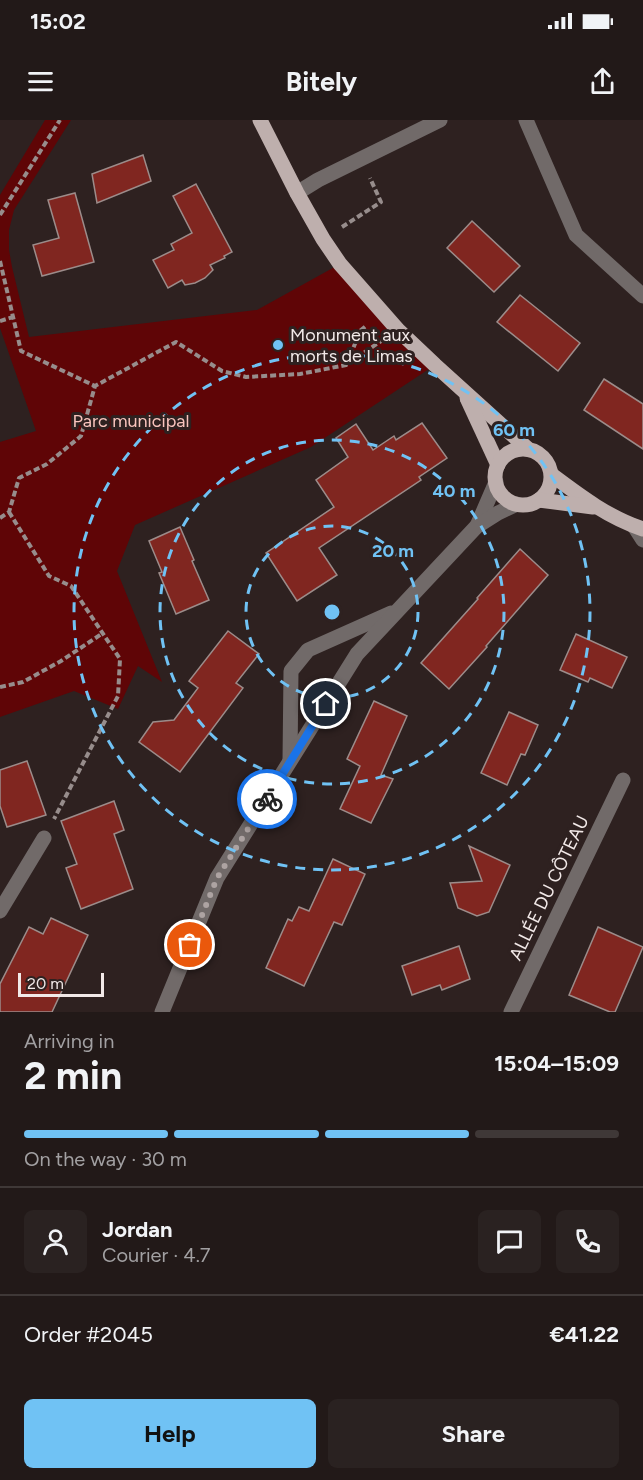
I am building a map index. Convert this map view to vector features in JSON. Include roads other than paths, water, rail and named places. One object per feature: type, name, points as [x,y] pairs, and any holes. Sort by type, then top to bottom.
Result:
[{"type":"main road","points":[[260,120],[297,193],[340,264],[398,330],[528,449]]},
{"type":"main road","points":[[464,392],[498,465]]},
{"type":"main road","points":[[519,448],[528,449],[544,458],[552,475],[546,493],[539,500],[525,505],[503,497],[498,490],[495,473],[503,457],[519,448]]},
{"type":"main road","points":[[552,475],[596,508],[639,528]]},
{"type":"main road","points":[[539,500],[596,508]]},
{"type":"street","points":[[297,193],[440,120]]},
{"type":"street","points":[[526,120],[576,235],[643,296]]},
{"type":"street","points":[[476,527],[496,482]]},
{"type":"street","points":[[162,1012],[217,878],[357,654],[476,527],[518,504]]},
{"type":"street","points":[[639,528],[643,540]]},
{"type":"street","points":[[290,761],[291,671],[308,650],[399,609]]},
{"type":"street","name":"ALLÉE DU CÔTEAU","points":[[511,1012],[623,780]]},
{"type":"street","points":[[0,911],[44,838]]},
{"type":"place","name":"Monument aux morts de Limas","points":[[278,345]]},
{"type":"park label","name":"Parc municipal","points":[[131,421]]}]
